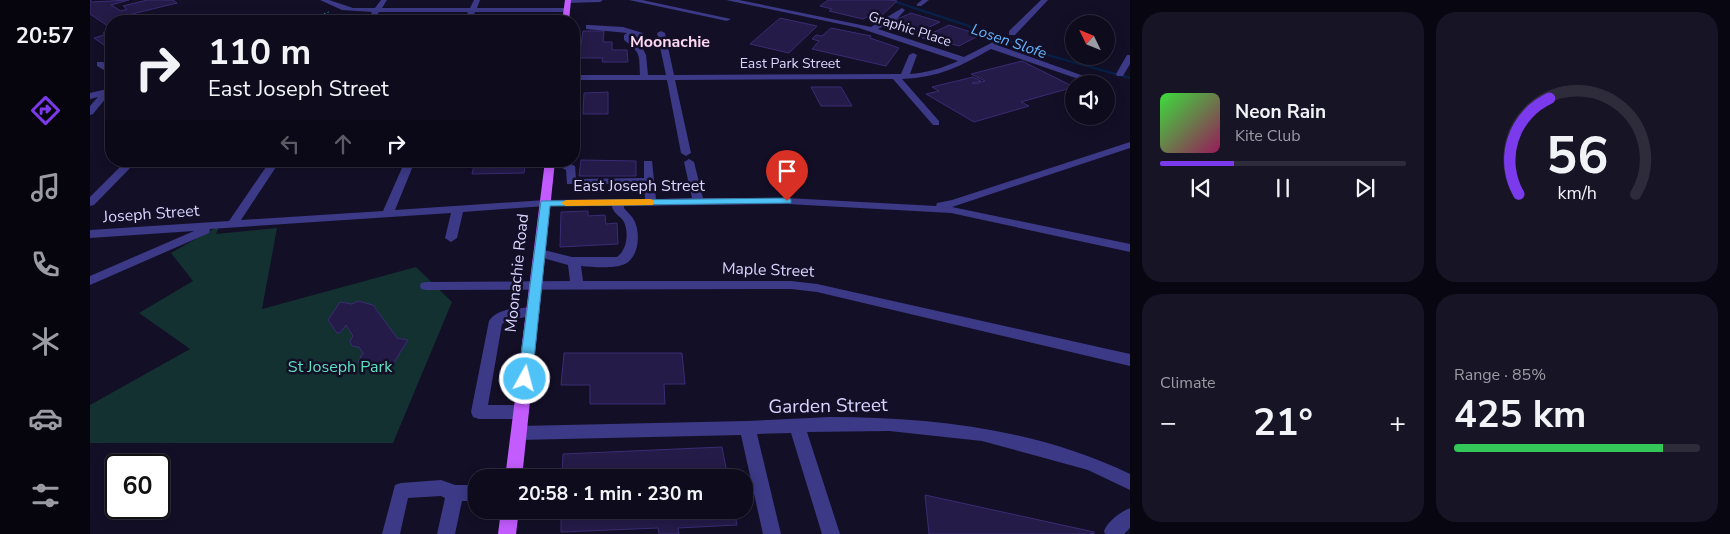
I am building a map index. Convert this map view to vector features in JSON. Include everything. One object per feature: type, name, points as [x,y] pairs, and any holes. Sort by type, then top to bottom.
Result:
[{"type":"main road","points":[[567,15],[568,0]]},
{"type":"main road","name":"Moonachie Road","points":[[515,469],[550,167]]},
{"type":"main road","points":[[507,534],[509,519]]},
{"type":"street","points":[[322,0],[342,8],[377,10],[567,10]]},
{"type":"street","points":[[374,15],[384,0]]},
{"type":"street","points":[[470,15],[477,0]]},
{"type":"street","points":[[568,0],[600,0]]},
{"type":"street","points":[[632,0],[727,19]]},
{"type":"street","name":"Graphic Place","points":[[730,0],[872,29],[964,60]]},
{"type":"street","points":[[919,5],[926,0]]},
{"type":"street","points":[[1012,33],[1045,0]]},
{"type":"street","points":[[342,8],[360,3]]},
{"type":"street","points":[[872,29],[893,18],[902,10]]},
{"type":"street","points":[[589,27],[623,29],[640,35],[641,40],[636,42],[641,48],[644,78]]},
{"type":"street","points":[[661,33],[698,202]]},
{"type":"street","name":"East Park Street","points":[[580,78],[900,77],[932,74],[995,44],[1078,75]]},
{"type":"street","points":[[913,55],[900,77],[936,123]]},
{"type":"street","points":[[1120,74],[1130,57]]},
{"type":"street","points":[[100,64],[105,68]]},
{"type":"street","points":[[90,96],[105,92]]},
{"type":"street","points":[[90,112],[105,94]]},
{"type":"street","name":"East Joseph Street","points":[[916,207],[954,203],[1130,145]]},
{"type":"street","points":[[648,163],[651,202]]},
{"type":"street","points":[[90,203],[126,167]]},
{"type":"street","points":[[232,225],[271,167]]},
{"type":"street","points":[[388,214],[408,167]]},
{"type":"street","points":[[568,167],[571,168],[571,182],[649,181]]},
{"type":"street","name":"East Joseph Street","points":[[214,226],[545,203],[787,201],[844,206],[916,207],[951,210],[1130,248]]},
{"type":"street","points":[[540,254],[574,261],[620,262],[628,255],[632,239],[628,219],[618,209],[618,203]]},
{"type":"street","points":[[451,238],[458,209]]},
{"type":"street","points":[[90,281],[214,226]]},
{"type":"street","name":"Joseph Street","points":[[90,234],[214,226]]},
{"type":"street","points":[[574,261],[577,286]]},
{"type":"street","name":"Maple Street","points":[[426,286],[791,285],[817,288],[1130,360]]},
{"type":"street","points":[[521,412],[479,412],[496,321],[506,315],[534,312]]},
{"type":"street","name":"Garden Street","points":[[518,433],[889,424],[982,434],[1091,463],[1130,482]]},
{"type":"street","points":[[797,425],[832,534]]},
{"type":"street","points":[[747,428],[772,534]]},
{"type":"street","points":[[390,534],[401,491],[441,488],[455,493],[468,493]]},
{"type":"street","points":[[446,534],[455,493]]},
{"type":"street","points":[[1114,534],[1114,531],[1130,517]]},
{"type":"path","points":[[320,15],[342,8]]},
{"type":"green space","name":"St Joseph Park","points":[[220,225],[216,234],[277,228],[262,309],[416,267],[452,302],[393,443],[90,443],[90,405],[190,349],[139,313],[193,281],[171,253]]},
{"type":"building","points":[[90,0],[92,2],[129,0],[111,5],[121,11],[127,9],[123,6],[147,0],[173,0],[177,3],[128,15],[105,15],[105,24],[90,14]]},
{"type":"building","points":[[828,0],[897,1],[878,19],[867,17],[863,19],[829,11],[832,9],[820,6]]},
{"type":"building","points":[[911,13],[940,22],[919,32],[912,30],[907,33],[884,25]]},
{"type":"building","points":[[780,18],[817,26],[789,53],[750,44]]},
{"type":"building","points":[[949,25],[980,35],[959,46],[952,44],[947,46],[922,38]]},
{"type":"building","points":[[831,28],[871,36],[870,38],[899,48],[886,66],[812,49],[819,41],[812,39],[816,35],[822,36]]},
{"type":"building","points":[[583,31],[604,31],[603,42],[612,42],[612,50],[627,50],[628,62],[602,62],[603,58],[580,58]]},
{"type":"building","points":[[105,35],[105,45],[104,45],[94,38]]},
{"type":"building","points":[[1022,61],[1065,82],[1065,90],[1021,102],[1029,106],[974,122],[926,94],[939,91],[932,87],[973,77],[981,81],[972,83],[975,84],[985,81],[971,74]]},
{"type":"building","points":[[811,87],[841,87],[852,106],[821,106]]},
{"type":"building","points":[[608,92],[608,114],[583,114],[584,93]]},
{"type":"building","points":[[581,160],[636,161],[636,176],[579,176]]},
{"type":"building","points":[[474,167],[525,167],[524,173],[472,174]]},
{"type":"building","points":[[588,211],[588,216],[605,215],[606,224],[617,223],[618,244],[560,247],[561,212]]},
{"type":"building","points":[[358,301],[373,305],[397,338],[408,340],[391,367],[358,362],[363,353],[359,347],[352,346],[350,341],[353,336],[346,325],[340,333],[337,333],[328,320],[340,302],[352,304]]},
{"type":"building","points":[[564,353],[682,353],[685,384],[664,384],[665,404],[590,404],[590,385],[561,385]]},
{"type":"building","points":[[722,447],[726,469],[562,469],[563,454]]},
{"type":"building","points":[[925,495],[1094,532],[1094,534],[929,534]]},
{"type":"building","points":[[561,519],[736,519],[737,525],[678,528],[679,534],[659,534],[658,528],[561,532]]},
{"type":"waterway","name":"Losen Slofe","points":[[890,0],[963,24],[1044,54],[1130,78]]},
{"type":"slow traffic","points":[[566,203],[650,203]]},
{"type":"district","name":"Moonachie","points":[[670,42]]},
{"type":"route","points":[[525,379],[545,203],[787,201]]}]
